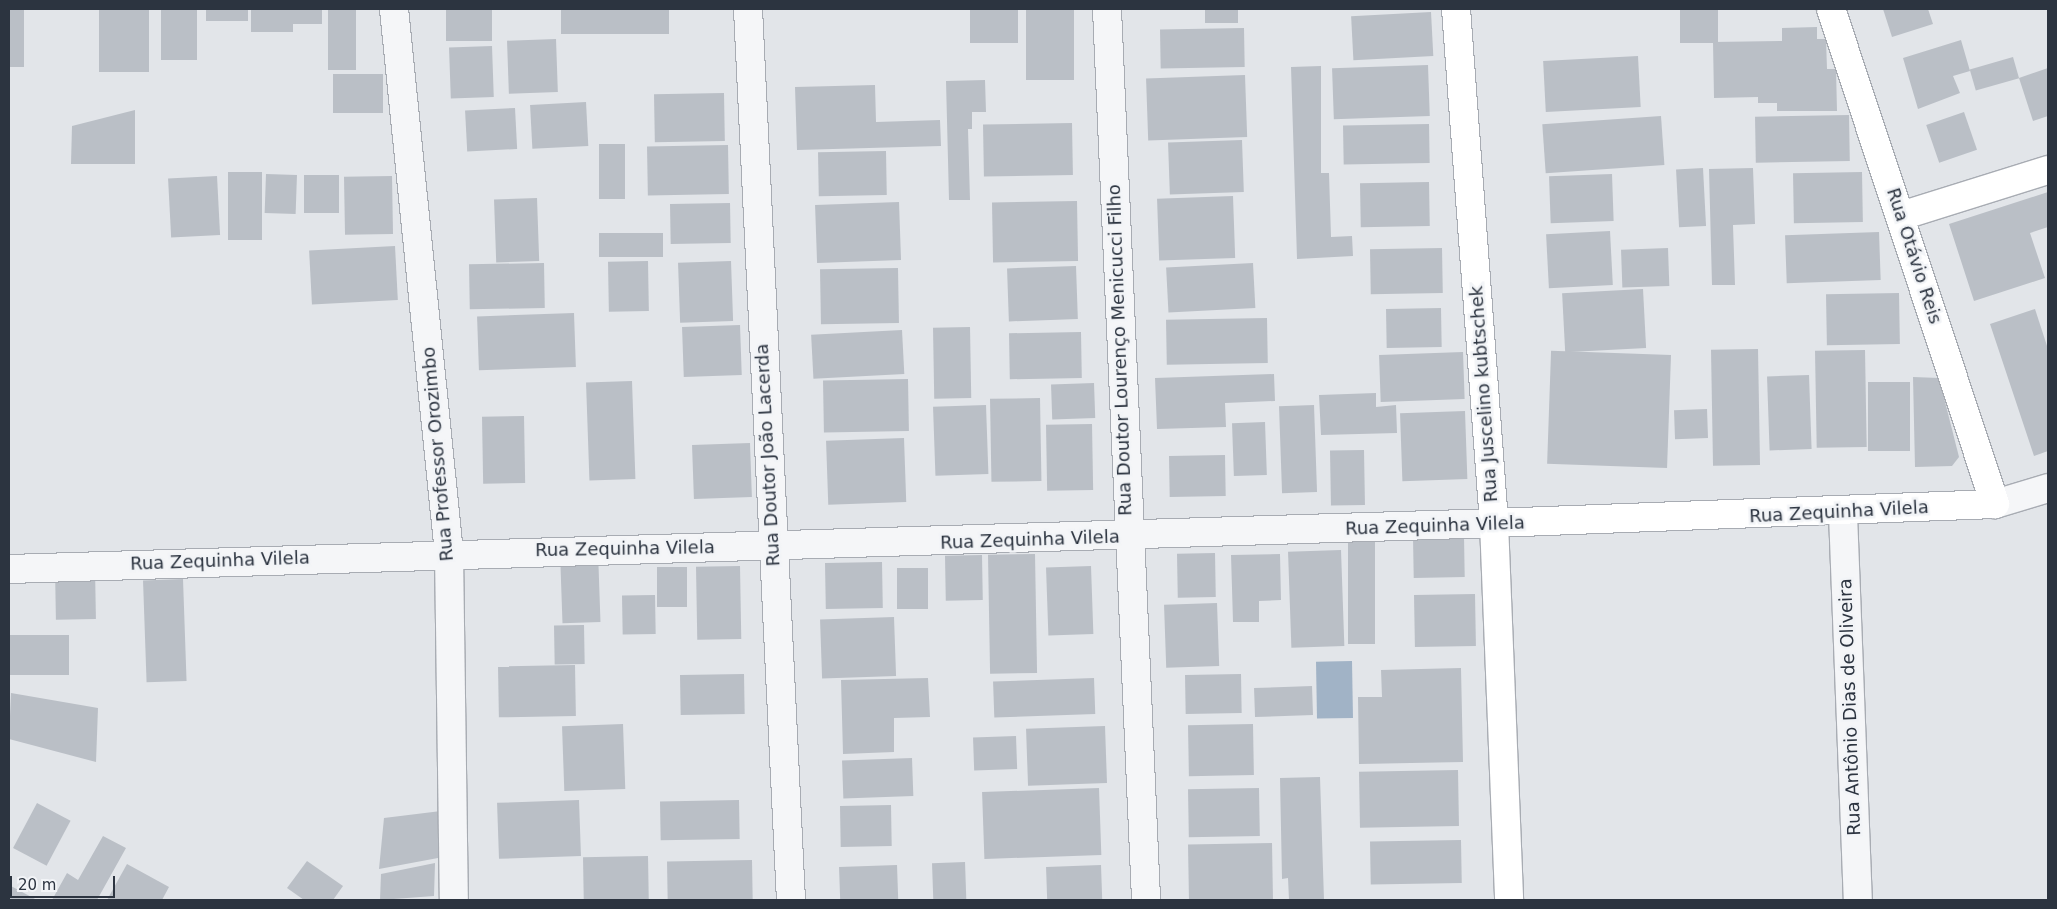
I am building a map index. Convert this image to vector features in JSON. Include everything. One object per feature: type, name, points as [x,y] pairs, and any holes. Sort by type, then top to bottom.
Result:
[{"type":"main road","name":"Rua Juscelino kubtschek","points":[[1456,9],[1494,523],[1509,900]]},
{"type":"main road","name":"Rua Otávio Reis","points":[[1831,9],[1995,504]]},
{"type":"main road","points":[[1901,216],[2048,170]]},
{"type":"main road","name":"Rua Zequinha Vilela","points":[[1494,523],[1843,514],[1995,504]]},
{"type":"street","name":"Rua Professor Orozimbo","points":[[394,9],[449,553],[454,900]]},
{"type":"street","name":"Rua Doutor João Lacerda","points":[[748,9],[772,546],[791,900]]},
{"type":"street","name":"Rua Doutor Lourenço Menicucci Filho","points":[[1108,9],[1127,537],[1146,900]]},
{"type":"street","name":"Rua Zequinha Vilela","points":[[1995,504],[2048,488]]},
{"type":"street","name":"Rua Antônio Dias de Oliveira","points":[[1843,514],[1858,900]]},
{"type":"street","name":"Rua Zequinha Vilela","points":[[9,569],[449,553],[1127,537],[1494,523]]},
{"type":"water","points":[[1352,661],[1353,718],[1317,719],[1316,662]]},
{"type":"building","points":[[9,9],[24,9],[24,67],[9,67]]},
{"type":"building","points":[[99,9],[149,9],[149,72],[99,72]]},
{"type":"building","points":[[161,9],[197,9],[197,60],[161,60]]},
{"type":"building","points":[[206,9],[248,9],[248,21],[206,21]]},
{"type":"building","points":[[251,9],[322,9],[322,24],[293,24],[293,32],[251,32]]},
{"type":"building","points":[[328,9],[356,9],[356,70],[328,70]]},
{"type":"building","points":[[446,9],[492,9],[492,41],[446,41]]},
{"type":"building","points":[[561,9],[669,9],[669,34],[561,34]]},
{"type":"building","points":[[970,9],[1018,9],[1018,43],[970,43]]},
{"type":"building","points":[[1026,9],[1074,9],[1074,80],[1026,80]]},
{"type":"building","points":[[1205,9],[1238,9],[1238,23],[1205,23]]},
{"type":"building","points":[[1680,9],[1718,9],[1718,43],[1680,43]]},
{"type":"building","points":[[1883,9],[1928,9],[1933,24],[1892,37]]},
{"type":"building","points":[[1431,12],[1433,56],[1353,60],[1351,16]]},
{"type":"building","points":[[1817,27],[1817,39],[1826,39],[1827,69],[1836,69],[1837,111],[1777,111],[1777,103],[1758,103],[1758,97],[1714,98],[1713,42],[1782,41],[1782,28]]},
{"type":"building","points":[[1244,28],[1245,67],[1161,68],[1160,29]]},
{"type":"building","points":[[556,39],[558,92],[509,94],[507,41]]},
{"type":"building","points":[[1961,40],[1970,71],[1953,76],[1960,93],[1918,109],[1903,58]]},
{"type":"building","points":[[492,46],[494,97],[451,98],[449,48]]},
{"type":"building","points":[[1638,56],[1641,107],[1546,112],[1543,61]]},
{"type":"building","points":[[2013,57],[2019,78],[1976,91],[1970,69]]},
{"type":"building","points":[[1428,65],[1430,116],[1334,119],[1332,68]]},
{"type":"building","points":[[1321,66],[1321,173],[1329,173],[1331,237],[1352,236],[1353,256],[1297,259],[1291,67]]},
{"type":"building","points":[[2048,68],[2048,116],[2033,121],[2019,78]]},
{"type":"building","points":[[333,74],[383,74],[383,113],[333,113]]},
{"type":"building","points":[[1245,75],[1247,137],[1148,140],[1146,78]]},
{"type":"building","points":[[985,80],[986,112],[972,112],[972,129],[968,129],[970,200],[949,200],[946,81]]},
{"type":"building","points":[[875,85],[876,122],[940,120],[941,146],[797,150],[795,87]]},
{"type":"building","points":[[724,93],[725,141],[655,142],[654,94]]},
{"type":"building","points":[[586,102],[588,146],[532,149],[530,105]]},
{"type":"building","points":[[515,108],[517,149],[467,152],[465,111]]},
{"type":"building","points":[[135,110],[135,164],[71,164],[72,126]]},
{"type":"building","points":[[1964,112],[1977,150],[1939,163],[1926,125]]},
{"type":"building","points":[[1849,115],[1850,161],[1756,163],[1755,117]]},
{"type":"building","points":[[1661,116],[1664,165],[1546,173],[1542,124]]},
{"type":"building","points":[[1072,123],[1073,175],[984,177],[983,125]]},
{"type":"building","points":[[1429,124],[1430,163],[1344,164],[1343,126]]},
{"type":"building","points":[[1242,140],[1244,192],[1170,195],[1168,143]]},
{"type":"building","points":[[599,144],[625,144],[625,199],[599,199]]},
{"type":"building","points":[[728,145],[729,194],[648,195],[647,146]]},
{"type":"building","points":[[886,151],[887,195],[819,196],[818,152]]},
{"type":"building","points":[[1703,168],[1706,226],[1679,227],[1676,169]]},
{"type":"building","points":[[1753,168],[1755,224],[1733,225],[1735,285],[1712,285],[1709,169]]},
{"type":"building","points":[[228,172],[262,172],[262,240],[228,240]]},
{"type":"building","points":[[1862,172],[1863,222],[1794,223],[1793,173]]},
{"type":"building","points":[[266,174],[297,175],[296,214],[265,213]]},
{"type":"building","points":[[1612,174],[1614,221],[1551,223],[1549,176]]},
{"type":"building","points":[[304,175],[339,175],[339,213],[304,213]]},
{"type":"building","points":[[217,176],[220,235],[171,237],[168,179]]},
{"type":"building","points":[[392,176],[393,234],[345,235],[344,177]]},
{"type":"building","points":[[1429,182],[1430,226],[1361,227],[1360,183]]},
{"type":"building","points":[[2048,192],[2048,227],[2030,233],[2045,278],[1974,301],[1949,224]]},
{"type":"building","points":[[1233,196],[1235,258],[1159,261],[1157,199]]},
{"type":"building","points":[[537,198],[539,261],[496,262],[494,200]]},
{"type":"building","points":[[1077,201],[1078,261],[993,262],[992,202]]},
{"type":"building","points":[[899,202],[901,260],[817,263],[815,205]]},
{"type":"building","points":[[730,203],[731,243],[671,244],[670,204]]},
{"type":"building","points":[[1610,231],[1613,285],[1549,288],[1546,234]]},
{"type":"building","points":[[1879,232],[1881,280],[1787,283],[1785,235]]},
{"type":"building","points":[[599,233],[663,233],[663,257],[599,257]]},
{"type":"building","points":[[395,246],[398,300],[312,304],[309,251]]},
{"type":"building","points":[[1442,248],[1443,293],[1371,294],[1370,249]]},
{"type":"building","points":[[1668,248],[1669,286],[1622,288],[1621,250]]},
{"type":"building","points":[[648,261],[649,311],[609,312],[608,262]]},
{"type":"building","points":[[731,261],[733,321],[680,323],[678,263]]},
{"type":"building","points":[[544,263],[545,308],[470,309],[469,264]]},
{"type":"building","points":[[1253,263],[1255,308],[1168,312],[1166,268]]},
{"type":"building","points":[[1076,266],[1078,319],[1009,321],[1007,268]]},
{"type":"building","points":[[898,268],[899,323],[821,324],[820,269]]},
{"type":"building","points":[[1643,289],[1646,348],[1565,352],[1562,293]]},
{"type":"building","points":[[1899,293],[1900,344],[1827,345],[1826,294]]},
{"type":"building","points":[[1441,308],[1442,347],[1387,348],[1386,309]]},
{"type":"building","points":[[2035,309],[2048,349],[2048,451],[2034,456],[1990,324]]},
{"type":"building","points":[[574,313],[576,367],[479,370],[477,316]]},
{"type":"building","points":[[1267,318],[1268,363],[1167,365],[1166,320]]},
{"type":"building","points":[[740,325],[742,375],[684,377],[682,327]]},
{"type":"building","points":[[970,327],[971,398],[934,399],[933,328]]},
{"type":"building","points":[[902,330],[904,374],[813,379],[811,335]]},
{"type":"building","points":[[1081,332],[1082,378],[1010,379],[1009,333]]},
{"type":"building","points":[[1758,349],[1760,465],[1713,466],[1711,350]]},
{"type":"building","points":[[1865,350],[1867,447],[1817,448],[1815,351]]},
{"type":"building","points":[[1551,351],[1671,355],[1667,468],[1547,464]]},
{"type":"building","points":[[1463,352],[1465,399],[1381,402],[1379,355]]},
{"type":"building","points":[[1274,374],[1275,401],[1225,403],[1226,427],[1157,429],[1155,378]]},
{"type":"building","points":[[1809,375],[1812,449],[1770,450],[1767,376]]},
{"type":"building","points":[[1913,377],[1939,378],[1959,457],[1952,466],[1915,467]]},
{"type":"building","points":[[908,379],[909,431],[824,432],[823,380]]},
{"type":"building","points":[[632,381],[635,479],[589,481],[586,383]]},
{"type":"building","points":[[1868,382],[1910,382],[1910,451],[1868,451]]},
{"type":"building","points":[[1094,383],[1095,418],[1052,419],[1051,385]]},
{"type":"building","points":[[1376,393],[1376,407],[1396,405],[1397,433],[1321,435],[1319,395]]},
{"type":"building","points":[[1040,398],[1041,481],[991,482],[990,399]]},
{"type":"building","points":[[986,405],[988,474],[935,476],[933,407]]},
{"type":"building","points":[[1314,405],[1317,492],[1282,493],[1279,406]]},
{"type":"building","points":[[1707,409],[1708,438],[1675,439],[1674,410]]},
{"type":"building","points":[[1465,411],[1467,479],[1402,481],[1400,413]]},
{"type":"building","points":[[524,416],[525,483],[483,484],[482,417]]},
{"type":"building","points":[[1265,422],[1267,475],[1234,476],[1232,423]]},
{"type":"building","points":[[1092,424],[1093,490],[1047,491],[1046,425]]},
{"type":"building","points":[[904,438],[906,502],[828,505],[826,441]]},
{"type":"building","points":[[750,443],[752,497],[694,499],[692,445]]},
{"type":"building","points":[[1364,450],[1365,505],[1331,506],[1330,451]]},
{"type":"building","points":[[1225,455],[1226,496],[1170,497],[1169,456]]},
{"type":"building","points":[[1348,536],[1375,536],[1375,644],[1348,644]]},
{"type":"building","points":[[1464,536],[1465,577],[1414,578],[1413,537]]},
{"type":"building","points":[[1341,550],[1344,646],[1291,648],[1288,552]]},
{"type":"building","points":[[598,551],[600,622],[563,623],[560,552]]},
{"type":"building","points":[[1215,553],[1216,597],[1178,598],[1177,554]]},
{"type":"building","points":[[1035,554],[1037,673],[990,674],[988,555]]},
{"type":"building","points":[[1280,554],[1281,600],[1259,601],[1259,622],[1233,622],[1231,555]]},
{"type":"building","points":[[982,555],[983,600],[946,601],[945,556]]},
{"type":"building","points":[[882,562],[883,608],[826,609],[825,563]]},
{"type":"building","points":[[740,566],[741,639],[697,640],[696,567]]},
{"type":"building","points":[[1091,566],[1093,634],[1048,636],[1046,568]]},
{"type":"building","points":[[95,567],[96,619],[56,620],[55,568]]},
{"type":"building","points":[[657,567],[687,567],[687,607],[657,607]]},
{"type":"building","points":[[897,568],[928,568],[928,609],[897,609]]},
{"type":"building","points":[[183,579],[187,681],[147,682],[143,580]]},
{"type":"building","points":[[1475,594],[1476,646],[1415,647],[1414,595]]},
{"type":"building","points":[[655,595],[656,634],[623,635],[622,596]]},
{"type":"building","points":[[1217,603],[1219,666],[1166,668],[1164,605]]},
{"type":"building","points":[[894,617],[896,676],[822,679],[820,620]]},
{"type":"building","points":[[584,625],[585,664],[555,665],[554,626]]},
{"type":"building","points":[[9,635],[69,635],[69,675],[9,675]]},
{"type":"building","points":[[575,665],[576,716],[499,717],[498,666]]},
{"type":"building","points":[[1461,668],[1463,762],[1359,764],[1358,697],[1382,697],[1381,670]]},
{"type":"building","points":[[744,674],[745,714],[681,715],[680,675]]},
{"type":"building","points":[[1241,674],[1242,713],[1186,714],[1185,675]]},
{"type":"building","points":[[928,678],[930,717],[894,718],[894,752],[843,754],[841,680]]},
{"type":"building","points":[[1094,678],[1095,714],[994,718],[993,682]]},
{"type":"building","points":[[1312,686],[1313,715],[1255,717],[1254,688]]},
{"type":"building","points":[[11,693],[98,708],[96,762],[9,739]]},
{"type":"building","points":[[623,724],[625,789],[564,791],[562,726]]},
{"type":"building","points":[[1253,724],[1254,775],[1189,776],[1188,725]]},
{"type":"building","points":[[1105,726],[1107,783],[1028,786],[1026,729]]},
{"type":"building","points":[[1016,736],[1017,769],[974,770],[973,738]]},
{"type":"building","points":[[912,758],[913,796],[843,798],[842,760]]},
{"type":"building","points":[[1458,770],[1459,826],[1360,828],[1359,772]]},
{"type":"building","points":[[1320,777],[1324,900],[1289,900],[1288,878],[1282,879],[1280,778]]},
{"type":"building","points":[[1099,788],[1101,855],[984,859],[982,792]]},
{"type":"building","points":[[1259,788],[1260,836],[1189,837],[1188,789]]},
{"type":"building","points":[[579,800],[581,856],[499,859],[497,803]]},
{"type":"building","points":[[739,800],[740,839],[661,840],[660,801]]},
{"type":"building","points":[[37,803],[71,821],[47,866],[13,848]]},
{"type":"building","points":[[891,805],[892,846],[841,847],[840,806]]},
{"type":"building","points":[[441,811],[438,858],[379,869],[384,818]]},
{"type":"building","points":[[103,836],[126,848],[97,900],[52,900],[67,873],[78,880]]},
{"type":"building","points":[[1461,840],[1462,883],[1371,885],[1370,842]]},
{"type":"building","points":[[1272,843],[1273,900],[1189,900],[1188,844]]},
{"type":"building","points":[[648,856],[649,900],[584,900],[583,857]]},
{"type":"building","points":[[752,860],[753,900],[668,900],[667,861]]},
{"type":"building","points":[[307,861],[343,886],[333,900],[304,900],[287,888]]},
{"type":"building","points":[[965,862],[966,900],[933,900],[932,863]]},
{"type":"building","points":[[435,863],[434,896],[380,900],[381,874]]},
{"type":"building","points":[[127,864],[169,887],[162,900],[107,900]]},
{"type":"building","points":[[897,865],[898,900],[840,900],[839,867]]},
{"type":"building","points":[[1101,865],[1102,900],[1047,900],[1046,867]]},
{"type":"building","points":[[9,885],[37,900],[9,900]]}]
